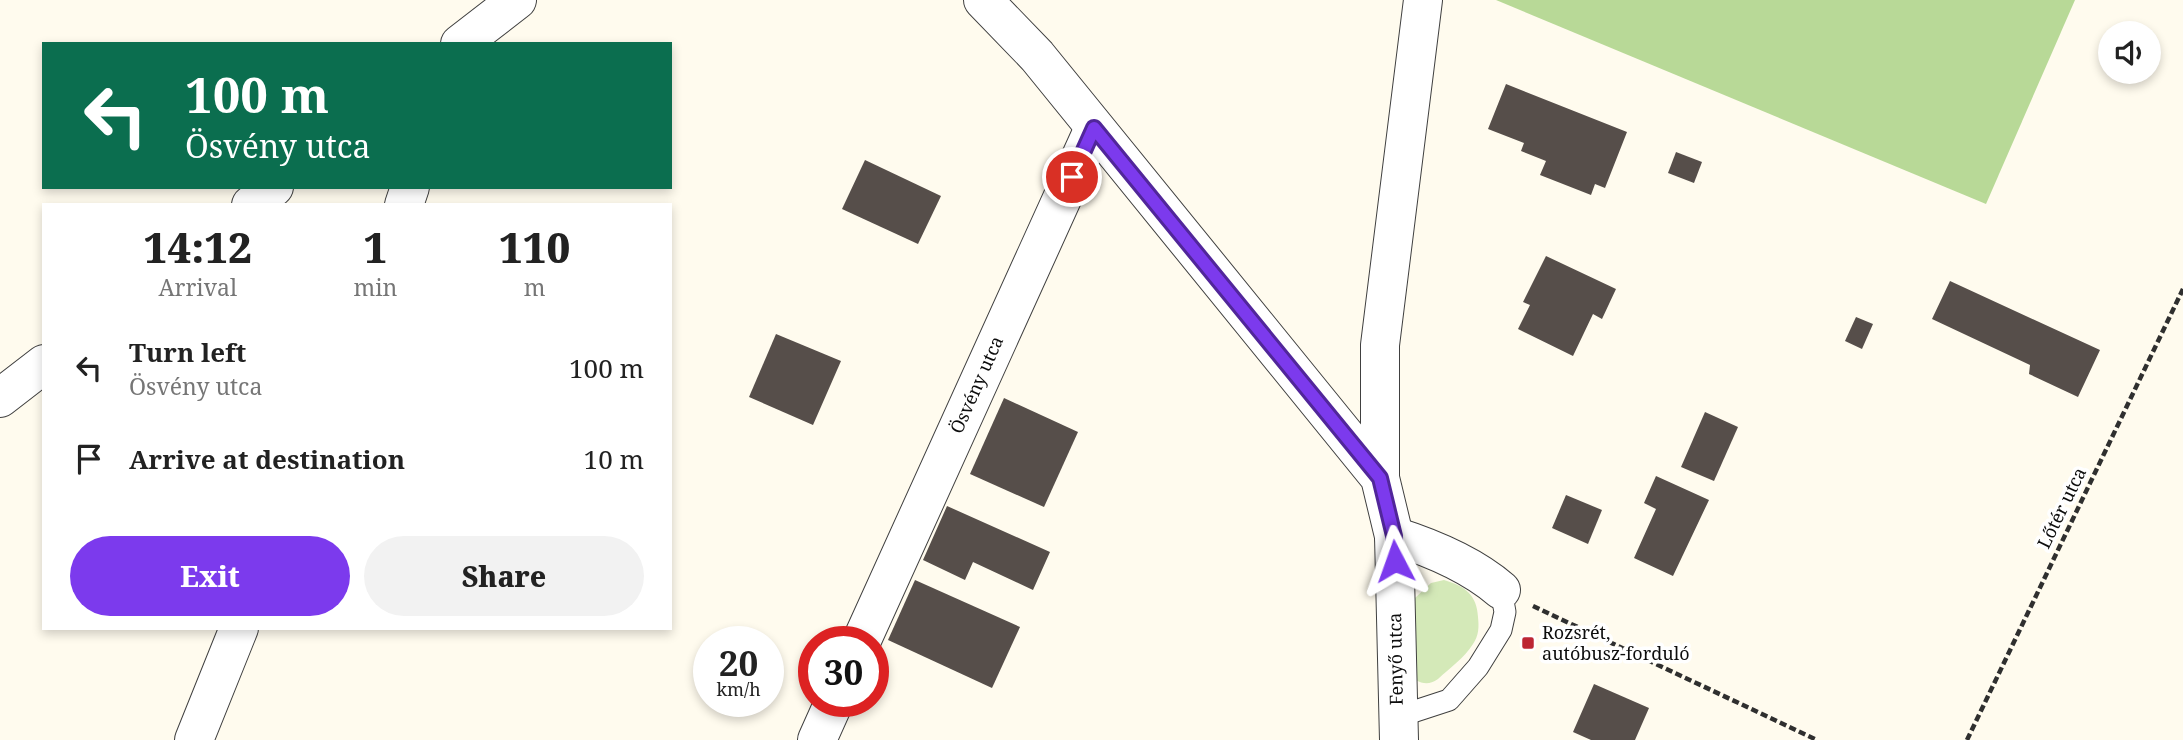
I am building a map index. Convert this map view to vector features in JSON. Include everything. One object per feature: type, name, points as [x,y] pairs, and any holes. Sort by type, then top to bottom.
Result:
[{"type":"street","points":[[463,42],[517,0]]},
{"type":"street","points":[[983,0],[1037,56],[1380,478]]},
{"type":"street","points":[[1380,478],[1380,345],[1423,0]]},
{"type":"street","name":"Ösvény utca","points":[[868,626],[1094,128]]},
{"type":"street","points":[[254,203],[271,189]]},
{"type":"street","points":[[0,398],[42,366]]},
{"type":"street","name":"Fenyő utca","points":[[1380,478],[1394,536],[1398,729]]},
{"type":"street","points":[[1394,536],[1424,545],[1452,559],[1486,577],[1501,590]]},
{"type":"street","points":[[194,740],[238,630]]},
{"type":"street","points":[[817,740],[827,717]]},
{"type":"lane","points":[[1398,729],[1449,700],[1478,667],[1501,630],[1505,612],[1501,590]]},
{"type":"path","name":"Lőtér utca","points":[[1967,740],[2183,289]]},
{"type":"path","points":[[1541,611],[1817,740]]},
{"type":"green space","points":[[1496,0],[2075,0],[1986,204]]},
{"type":"green space","points":[[1444,580],[1458,585],[1472,597],[1477,609],[1478,631],[1473,644],[1462,658],[1438,679],[1424,683],[1415,680],[1415,598],[1431,583]]},
{"type":"building","points":[[1506,84],[1627,132],[1605,188],[1595,184],[1591,195],[1540,175],[1546,161],[1521,151],[1524,143],[1488,129]]},
{"type":"building","points":[[1676,152],[1702,162],[1694,183],[1668,173]]},
{"type":"building","points":[[865,160],[941,196],[918,244],[842,209]]},
{"type":"building","points":[[1546,256],[1616,289],[1602,319],[1593,314],[1573,356],[1518,329],[1530,305],[1523,302]]},
{"type":"building","points":[[1950,281],[2100,350],[2078,397],[2029,374],[2030,365],[1932,319]]},
{"type":"building","points":[[1856,317],[1873,324],[1862,349],[1845,341]]},
{"type":"building","points":[[776,334],[841,361],[813,425],[749,397]]},
{"type":"building","points":[[1004,398],[1078,432],[1044,507],[970,474]]},
{"type":"building","points":[[1705,412],[1738,427],[1714,481],[1681,467]]},
{"type":"building","points":[[1656,476],[1709,500],[1673,576],[1634,558],[1656,509],[1644,503]]},
{"type":"building","points":[[1566,495],[1602,510],[1588,544],[1552,528]]},
{"type":"building","points":[[947,506],[1050,552],[1033,590],[973,562],[965,580],[923,560]]},
{"type":"building","points":[[915,580],[1020,627],[992,688],[889,640]]},
{"type":"building","points":[[1594,684],[1649,708],[1635,740],[1591,740],[1573,732]]},
{"type":"place","name":"Rozsrét, autóbusz-forduló","points":[[1528,643]]},
{"type":"route","points":[[1072,177],[1094,128],[1380,478],[1394,536],[1395,561]]}]
